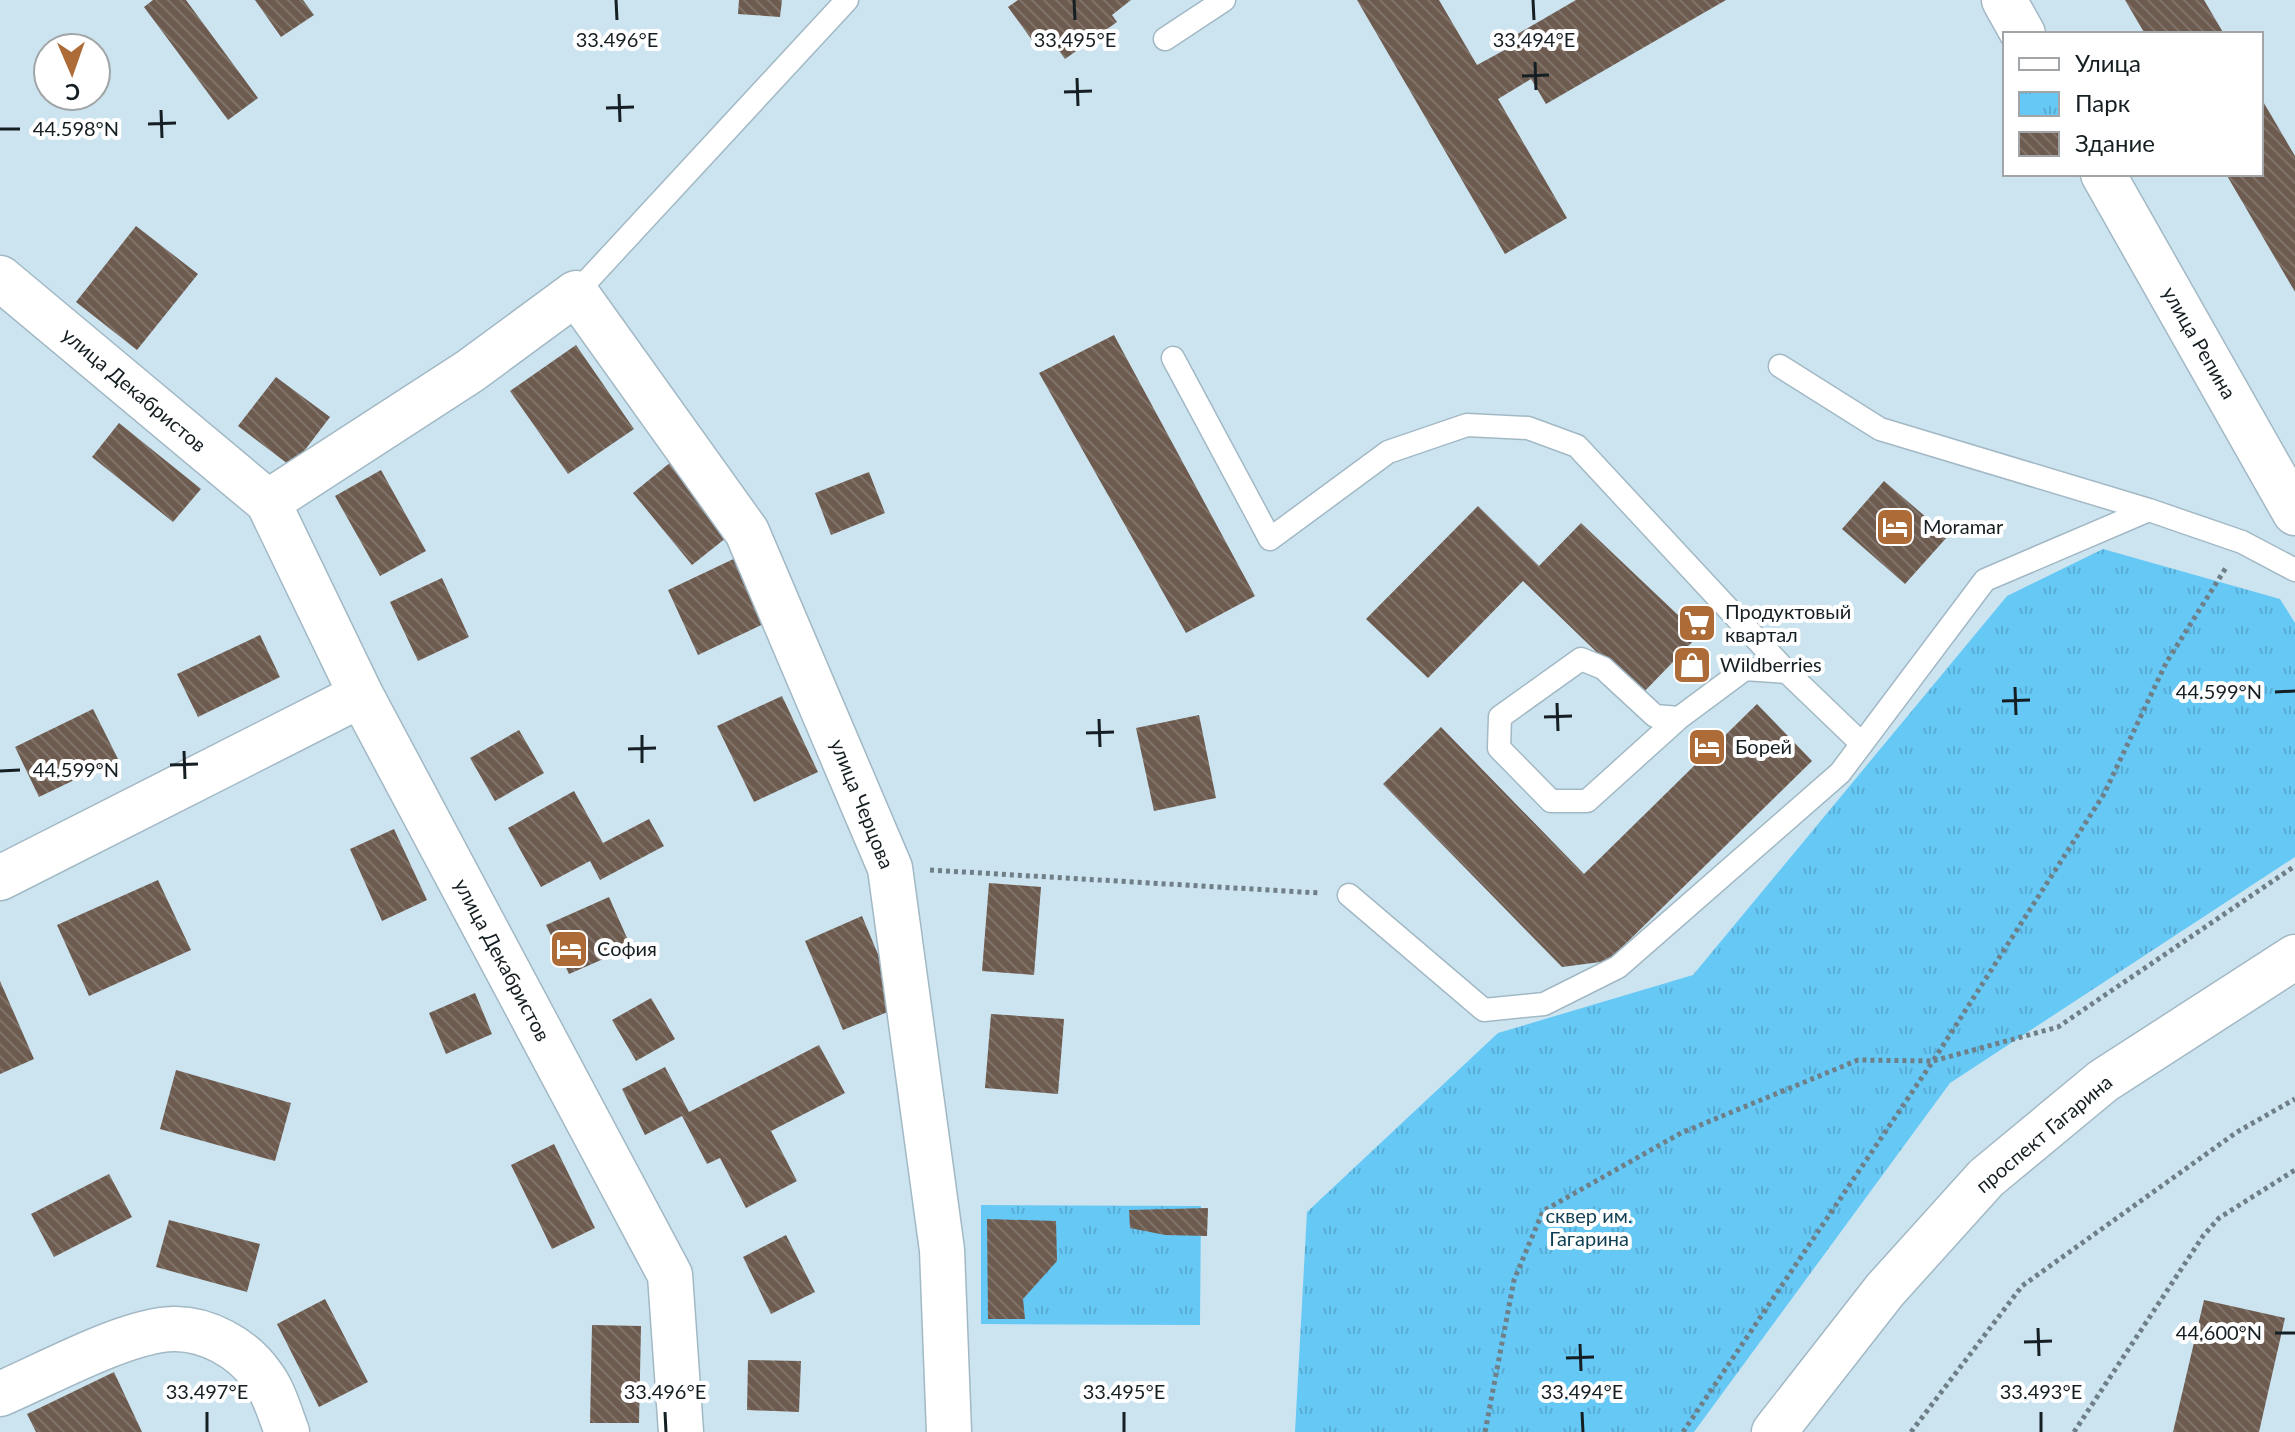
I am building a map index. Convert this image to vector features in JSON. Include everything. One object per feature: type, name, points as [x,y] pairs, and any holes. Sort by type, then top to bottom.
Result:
[{"type":"street","points":[[2004,0],[2022,32]]},
{"type":"street","name":"улица Репина","points":[[2104,176],[2295,513]]},
{"type":"street","name":"улица Декабристов","points":[[0,278],[268,502],[361,695],[670,1275],[681,1432]]},
{"type":"street","points":[[268,502],[470,371],[576,293]]},
{"type":"street","name":"улица Черцова","points":[[576,293],[747,532],[890,868],[942,1250],[949,1432]]},
{"type":"street","points":[[0,878],[361,695]]},
{"type":"street","name":"проспект Гагарина","points":[[1774,1432],[1885,1290],[1986,1178],[2103,1081],[2295,957]]},
{"type":"street","points":[[0,1394],[138,1335],[173,1329],[208,1335],[239,1351],[263,1377],[287,1432]]},
{"type":"lane","points":[[576,293],[847,0]]},
{"type":"lane","points":[[1165,39],[1224,0]]},
{"type":"lane","points":[[1173,358],[1270,539],[1388,452],[1467,425],[1528,428],[1577,446],[1787,672],[1862,744]]},
{"type":"lane","points":[[1780,366],[1880,429],[2149,510],[2242,542],[2295,570]]},
{"type":"lane","points":[[1349,895],[1484,1010],[1544,1004],[1618,967],[1840,773],[1985,580],[2149,510]]},
{"type":"lane","points":[[1679,718],[1655,716],[1603,668],[1581,659],[1500,717],[1499,748],[1551,801],[1587,801],[1679,718],[1745,669],[1787,672]]},
{"type":"path","points":[[1683,1432],[1933,1061],[2104,794],[2166,663],[2242,542]]},
{"type":"path","points":[[1485,1432],[1514,1280],[1543,1211],[1681,1133],[1858,1060],[1933,1061],[2058,1027],[2295,866]]},
{"type":"path","points":[[890,868],[1349,895]]},
{"type":"path","points":[[1911,1432],[2022,1286],[2237,1132],[2295,1099]]},
{"type":"path","points":[[2074,1432],[2203,1236],[2219,1218],[2295,1170]]},
{"type":"green space","name":"сквер им. Гагарина","points":[[2103,549],[2280,599],[2295,623],[2295,857],[1950,1083],[1694,1432],[1295,1432],[1307,1212],[1498,1033],[1693,975],[2007,596]]},
{"type":"green space","points":[[981,1205],[1201,1206],[1200,1325],[981,1324]]},
{"type":"building","points":[[153,0],[186,0],[258,98],[228,120],[144,7]]},
{"type":"building","points":[[255,0],[303,0],[314,15],[281,37]]},
{"type":"building","points":[[739,0],[782,0],[780,17],[738,14]]},
{"type":"building","points":[[1018,0],[1131,0],[1112,15],[1117,22],[1065,59],[1052,41],[1040,51],[1008,7]]},
{"type":"building","points":[[1357,0],[1439,0],[1477,65],[1512,46],[1509,39],[1576,0],[1726,0],[1546,104],[1531,79],[1498,99],[1567,218],[1505,254]]},
{"type":"building","points":[[2125,0],[2204,0],[2223,32],[2144,32]]},
{"type":"building","points":[[2263,101],[2295,156],[2295,292],[2227,176],[2263,176]]},
{"type":"building","points":[[136,226],[198,274],[137,350],[76,302]]},
{"type":"building","points":[[1114,335],[1255,596],[1186,633],[1039,373]]},
{"type":"building","points":[[576,345],[634,429],[568,474],[510,391]]},
{"type":"building","points":[[276,377],[330,417],[292,467],[238,426]]},
{"type":"building","points":[[119,423],[201,489],[173,522],[92,457]]},
{"type":"building","points":[[677,457],[736,530],[692,565],[633,493]]},
{"type":"building","points":[[381,470],[426,551],[380,576],[335,496]]},
{"type":"building","points":[[869,472],[885,513],[831,535],[815,493]]},
{"type":"building","points":[[1884,481],[1948,536],[1905,584],[1842,529]]},
{"type":"building","points":[[1478,506],[1539,566],[1581,523],[1699,635],[1641,695],[1523,581],[1428,678],[1366,619]]},
{"type":"building","points":[[744,554],[774,619],[698,655],[668,590]]},
{"type":"building","points":[[442,578],[469,637],[418,661],[390,602]]},
{"type":"building","points":[[260,635],[280,677],[198,717],[177,674]]},
{"type":"building","points":[[782,696],[818,772],[754,802],[717,726]]},
{"type":"building","points":[[1757,704],[1812,761],[1608,961],[1562,967],[1383,784],[1441,727],[1584,874]]},
{"type":"building","points":[[93,709],[118,759],[39,797],[15,747]]},
{"type":"building","points":[[1199,715],[1216,798],[1154,811],[1136,728]]},
{"type":"building","points":[[519,730],[544,773],[495,801],[470,758]]},
{"type":"building","points":[[574,791],[603,843],[649,819],[664,846],[600,880],[590,861],[541,887],[508,828]]},
{"type":"building","points":[[394,829],[427,900],[382,921],[350,849]]},
{"type":"building","points":[[158,880],[191,950],[89,996],[57,925]]},
{"type":"building","points":[[989,883],[1041,887],[1034,975],[982,971]]},
{"type":"building","points":[[609,897],[631,947],[569,974],[546,925]]},
{"type":"building","points":[[862,916],[900,1007],[843,1030],[805,941]]},
{"type":"building","points":[[0,981],[34,1059],[0,1074]]},
{"type":"building","points":[[475,993],[492,1034],[446,1054],[429,1013]]},
{"type":"building","points":[[651,998],[675,1039],[636,1061],[612,1020]]},
{"type":"building","points":[[991,1014],[1064,1019],[1058,1094],[985,1088]]},
{"type":"building","points":[[819,1045],[845,1093],[771,1131],[797,1181],[746,1208],[720,1158],[707,1164],[682,1116],[645,1135],[622,1089],[665,1067],[689,1112]]},
{"type":"building","points":[[176,1070],[291,1103],[275,1161],[160,1129]]},
{"type":"building","points":[[554,1144],[595,1228],[552,1249],[511,1165]]},
{"type":"building","points":[[109,1174],[132,1217],[54,1257],[31,1214]]},
{"type":"building","points":[[1208,1208],[1207,1236],[1165,1235],[1130,1228],[1129,1210]]},
{"type":"building","points":[[987,1219],[1056,1221],[1057,1261],[1023,1299],[1025,1319],[988,1319]]},
{"type":"building","points":[[169,1220],[260,1244],[247,1292],[156,1267]]},
{"type":"building","points":[[786,1235],[815,1292],[771,1314],[743,1257]]},
{"type":"building","points":[[325,1299],[368,1382],[319,1407],[277,1324]]},
{"type":"building","points":[[2204,1300],[2285,1318],[2259,1432],[2173,1432]]},
{"type":"building","points":[[592,1325],[641,1326],[639,1423],[590,1423]]},
{"type":"building","points":[[748,1360],[801,1361],[799,1412],[747,1410]]},
{"type":"building","points":[[114,1372],[142,1432],[36,1432],[27,1414]]},
{"type":"place","name":"Moramar","points":[[1895,527]]},
{"type":"place","name":"Продуктовый квартал","points":[[1697,623]]},
{"type":"place","name":"Wildberries","points":[[1692,665]]},
{"type":"place","name":"Борей","points":[[1707,747]]},
{"type":"place","name":"София","points":[[569,949]]}]
